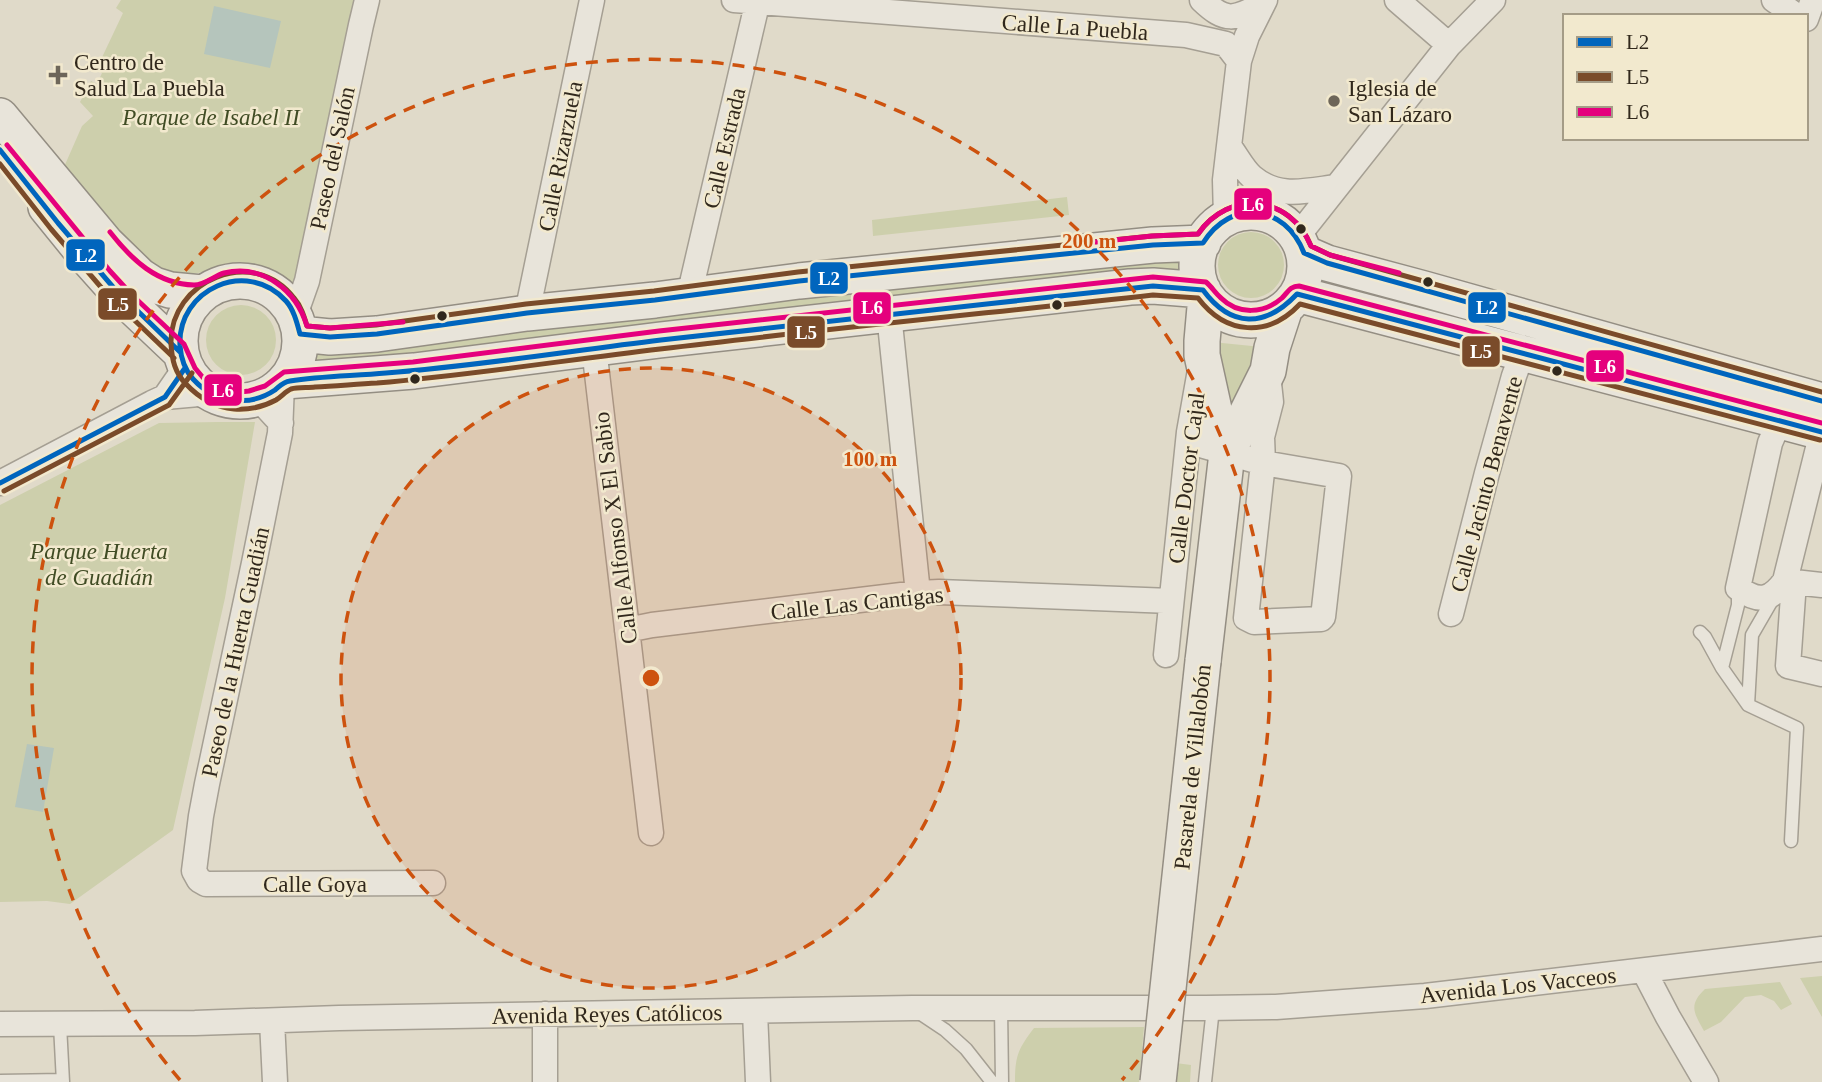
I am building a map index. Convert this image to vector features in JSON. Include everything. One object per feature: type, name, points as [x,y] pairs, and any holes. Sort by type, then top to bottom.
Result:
[{"type":"main road","points":[[0,116],[106,243],[140,276],[154,285],[170,290],[202,293]]},
{"type":"main road","points":[[0,150],[66,233],[182,360],[194,382],[224,399],[241,401],[276,397],[414,371],[594,348],[1130,287],[1153,286],[1205,293]]},
{"type":"main road","points":[[297,324],[330,337],[377,334],[527,313],[838,277],[1153,245],[1215,230],[1241,213],[1257,212],[1273,216],[1286,225],[1300,245],[1327,263],[1812,398]]},
{"type":"main road","points":[[1215,230],[1198,258],[1198,274],[1205,293],[1216,307],[1243,320],[1272,316],[1291,301],[1304,274],[1300,245]]},
{"type":"main road","points":[[182,360],[179,335],[183,320],[202,293],[218,284],[235,280],[254,282],[271,288],[285,300],[297,324],[297,359],[276,397]]},
{"type":"main road","name":"Calle Doctor Cajal","points":[[1205,293],[1202,355],[1227,453]]},
{"type":"main road","points":[[1291,301],[1328,303],[1394,319],[1822,432]]},
{"type":"main road","name":"Calle Doctor Cajal","points":[[1227,453],[1268,371],[1272,348],[1291,301]]},
{"type":"main road","name":"Pasarela de Villalobón","points":[[1158,1082],[1227,453]]},
{"type":"street","name":"Paseo del Salón","points":[[297,324],[360,25],[368,0]]},
{"type":"street","name":"Calle Rizarzuela","points":[[527,313],[592,0]]},
{"type":"street","points":[[1202,0],[1215,12],[1225,16],[1238,16],[1263,2]]},
{"type":"street","points":[[1179,35],[1197,21],[1202,0]]},
{"type":"street","points":[[1397,0],[1448,45]]},
{"type":"street","points":[[1300,245],[1336,187],[1448,45],[1493,0]]},
{"type":"street","points":[[1773,0],[1794,14]]},
{"type":"street","name":"Calle La Puebla","points":[[750,1],[1179,35],[1226,44],[1239,61]]},
{"type":"street","name":"Calle Estrada","points":[[689,296],[750,1]]},
{"type":"street","points":[[1215,230],[1225,180],[1239,61],[1263,2]]},
{"type":"street","points":[[1229,146],[1250,176],[1273,189],[1290,192],[1336,187]]},
{"type":"street","points":[[889,314],[918,593]]},
{"type":"street","name":"Calle Alfonso X El Sabio","points":[[594,348],[651,833]]},
{"type":"street","name":"Calle Jacinto Benavente","points":[[1451,614],[1474,520],[1522,354]]},
{"type":"street","name":"Calle Doctor Cajal","points":[[1166,654],[1189,432],[1202,355]]},
{"type":"street","points":[[165,397],[182,360]]},
{"type":"street","name":"Calle Doctor Cajal","points":[[1227,453],[1263,463],[1339,476],[1321,619],[1254,622],[1246,618],[1263,463],[1262,437],[1271,402],[1268,371]]},
{"type":"street","points":[[0,483],[165,397],[210,393]]},
{"type":"street","name":"Paseo de la Huerta Guadián","points":[[199,880],[194,871],[202,810],[254,563],[276,397]]},
{"type":"street","points":[[1822,585],[1785,586],[1767,597],[1749,595],[1738,588],[1770,443],[1778,422],[1793,402],[1812,398],[1822,432],[1785,586],[1788,666],[1822,674]]},
{"type":"street","points":[[1189,432],[1204,446],[1227,453]]},
{"type":"street","name":"Calle Las Cantigas","points":[[627,630],[918,593],[1171,601]]},
{"type":"street","name":"Calle Goya","points":[[199,880],[206,884],[433,883]]},
{"type":"street","name":"Avenida Los Vacceos","points":[[1213,1008],[1425,996],[1822,949]]},
{"type":"street","points":[[1644,971],[1706,1082]]},
{"type":"street","name":"Avenida Reyes Católicos","points":[[0,1024],[912,1008],[1213,1008]]},
{"type":"street","points":[[755,1012],[758,1082]]},
{"type":"street","points":[[545,1014],[545,1082]]},
{"type":"street","points":[[272,1021],[275,1082]]},
{"type":"lane","points":[[1748,705],[1752,635],[1785,586]]},
{"type":"lane","points":[[1722,668],[1738,605],[1738,588]]},
{"type":"lane","points":[[1700,632],[1748,705],[1797,728],[1791,841]]},
{"type":"lane","points":[[1001,1007],[1002,1082]]},
{"type":"lane","points":[[912,1008],[945,1030],[992,1082]]},
{"type":"lane","points":[[1205,1082],[1213,1008]]},
{"type":"lane","points":[[0,1081],[63,1081],[60,1025]]},
{"type":"green space","name":"Parque de Isabel II","points":[[121,0],[355,0],[294,286],[273,273],[254,266],[242,265],[187,275],[151,270],[64,167],[82,126],[93,116],[80,102],[91,81],[97,84],[102,73],[96,70],[123,13],[116,8]]},
{"type":"green space","points":[[1067,197],[1069,215],[873,236],[872,220]]},
{"type":"green space","points":[[1257,232],[1275,241],[1282,252],[1282,278],[1275,289],[1264,296],[1245,298],[1227,289],[1220,278],[1218,259],[1227,241],[1238,234]]},
{"type":"green space","points":[[1198,258],[1198,274],[292,371],[300,347]]},
{"type":"green space","points":[[241,305],[266,315],[276,340],[266,365],[241,375],[216,365],[206,340],[216,315]]},
{"type":"green space","points":[[1202,341],[1272,348],[1227,453]]},
{"type":"green space","name":"Parque Huerta de Guadián","points":[[255,422],[225,598],[173,830],[70,904],[47,901],[0,902],[0,505],[159,423]]},
{"type":"green space","points":[[1822,976],[1822,1017],[1800,978]]},
{"type":"green space","points":[[1780,982],[1792,1004],[1781,1010],[1774,1001],[1761,995],[1745,997],[1721,1022],[1704,1031],[1694,1009],[1696,1000],[1705,989]]},
{"type":"green space","points":[[1144,1027],[1139,1082],[1015,1082],[1018,1053],[1034,1028]]},
{"type":"green space","points":[[1168,1062],[1191,1065],[1190,1082],[1166,1082]]},
{"type":"shaded area","points":[[214,6],[281,21],[270,68],[204,54]]},
{"type":"shaded area","points":[[27,744],[54,748],[43,812],[15,807]]},
{"type":"transit line","name":"L6","points":[[7,145],[110,271],[184,344],[195,368],[205,380],[223,390],[249,391],[265,386],[284,372],[413,362],[659,331],[1153,277],[1206,282],[1228,304],[1243,310],[1267,307],[1282,298],[1291,288],[1299,286],[1822,423]]},
{"type":"transit line","name":"L2","points":[[0,150],[113,287],[180,352]]},
{"type":"transit line","name":"L5","points":[[0,164],[106,293],[174,358]]},
{"type":"transit line","name":"L5","points":[[1820,440],[1300,304],[1274,323],[1247,328],[1221,319],[1198,298],[1153,295],[722,342],[448,376],[297,388],[271,402],[245,409],[214,404],[191,389],[177,371],[171,344],[174,321],[184,302],[198,287],[217,277],[237,272],[258,274],[277,282],[296,301],[307,326],[330,328],[376,325],[526,304],[798,272],[1152,236],[1198,234],[1211,220],[1226,210],[1258,204],[1289,216],[1311,246],[1330,255],[1822,392]]},
{"type":"transit line","name":"L6","points":[[1096,242],[1198,234],[1211,220],[1226,210],[1258,204],[1289,216],[1311,246],[1330,255],[1399,273]]},
{"type":"transit line","name":"L2","points":[[1822,401],[1327,263],[1304,253],[1284,224],[1271,216],[1257,213],[1242,213],[1228,219],[1215,228],[1203,243],[1153,245],[799,281],[527,313],[377,334],[330,337],[300,334],[293,312],[286,301],[270,288],[253,282],[235,281],[217,286],[202,295],[190,309],[182,326],[180,346],[185,368],[202,387],[223,398],[245,400],[266,395],[285,382],[302,379],[455,366],[661,340],[1153,286],[1203,290],[1225,311],[1248,319],[1273,313],[1297,294],[1822,432]]},
{"type":"transit line","name":"L6","points":[[110,232],[146,269],[181,284],[198,285],[224,273],[238,271],[264,276],[286,291],[295,301],[307,326],[330,328],[403,322]]},
{"type":"transit line","name":"L2","points":[[0,483],[165,397],[185,368]]},
{"type":"transit line","name":"L5","points":[[4,491],[169,405],[192,373]]},
{"type":"place","name":"Centro de Salud La Puebla","points":[[58,75]]},
{"type":"place","name":"Iglesia de San Lázaro","points":[[1334,101]]}]
